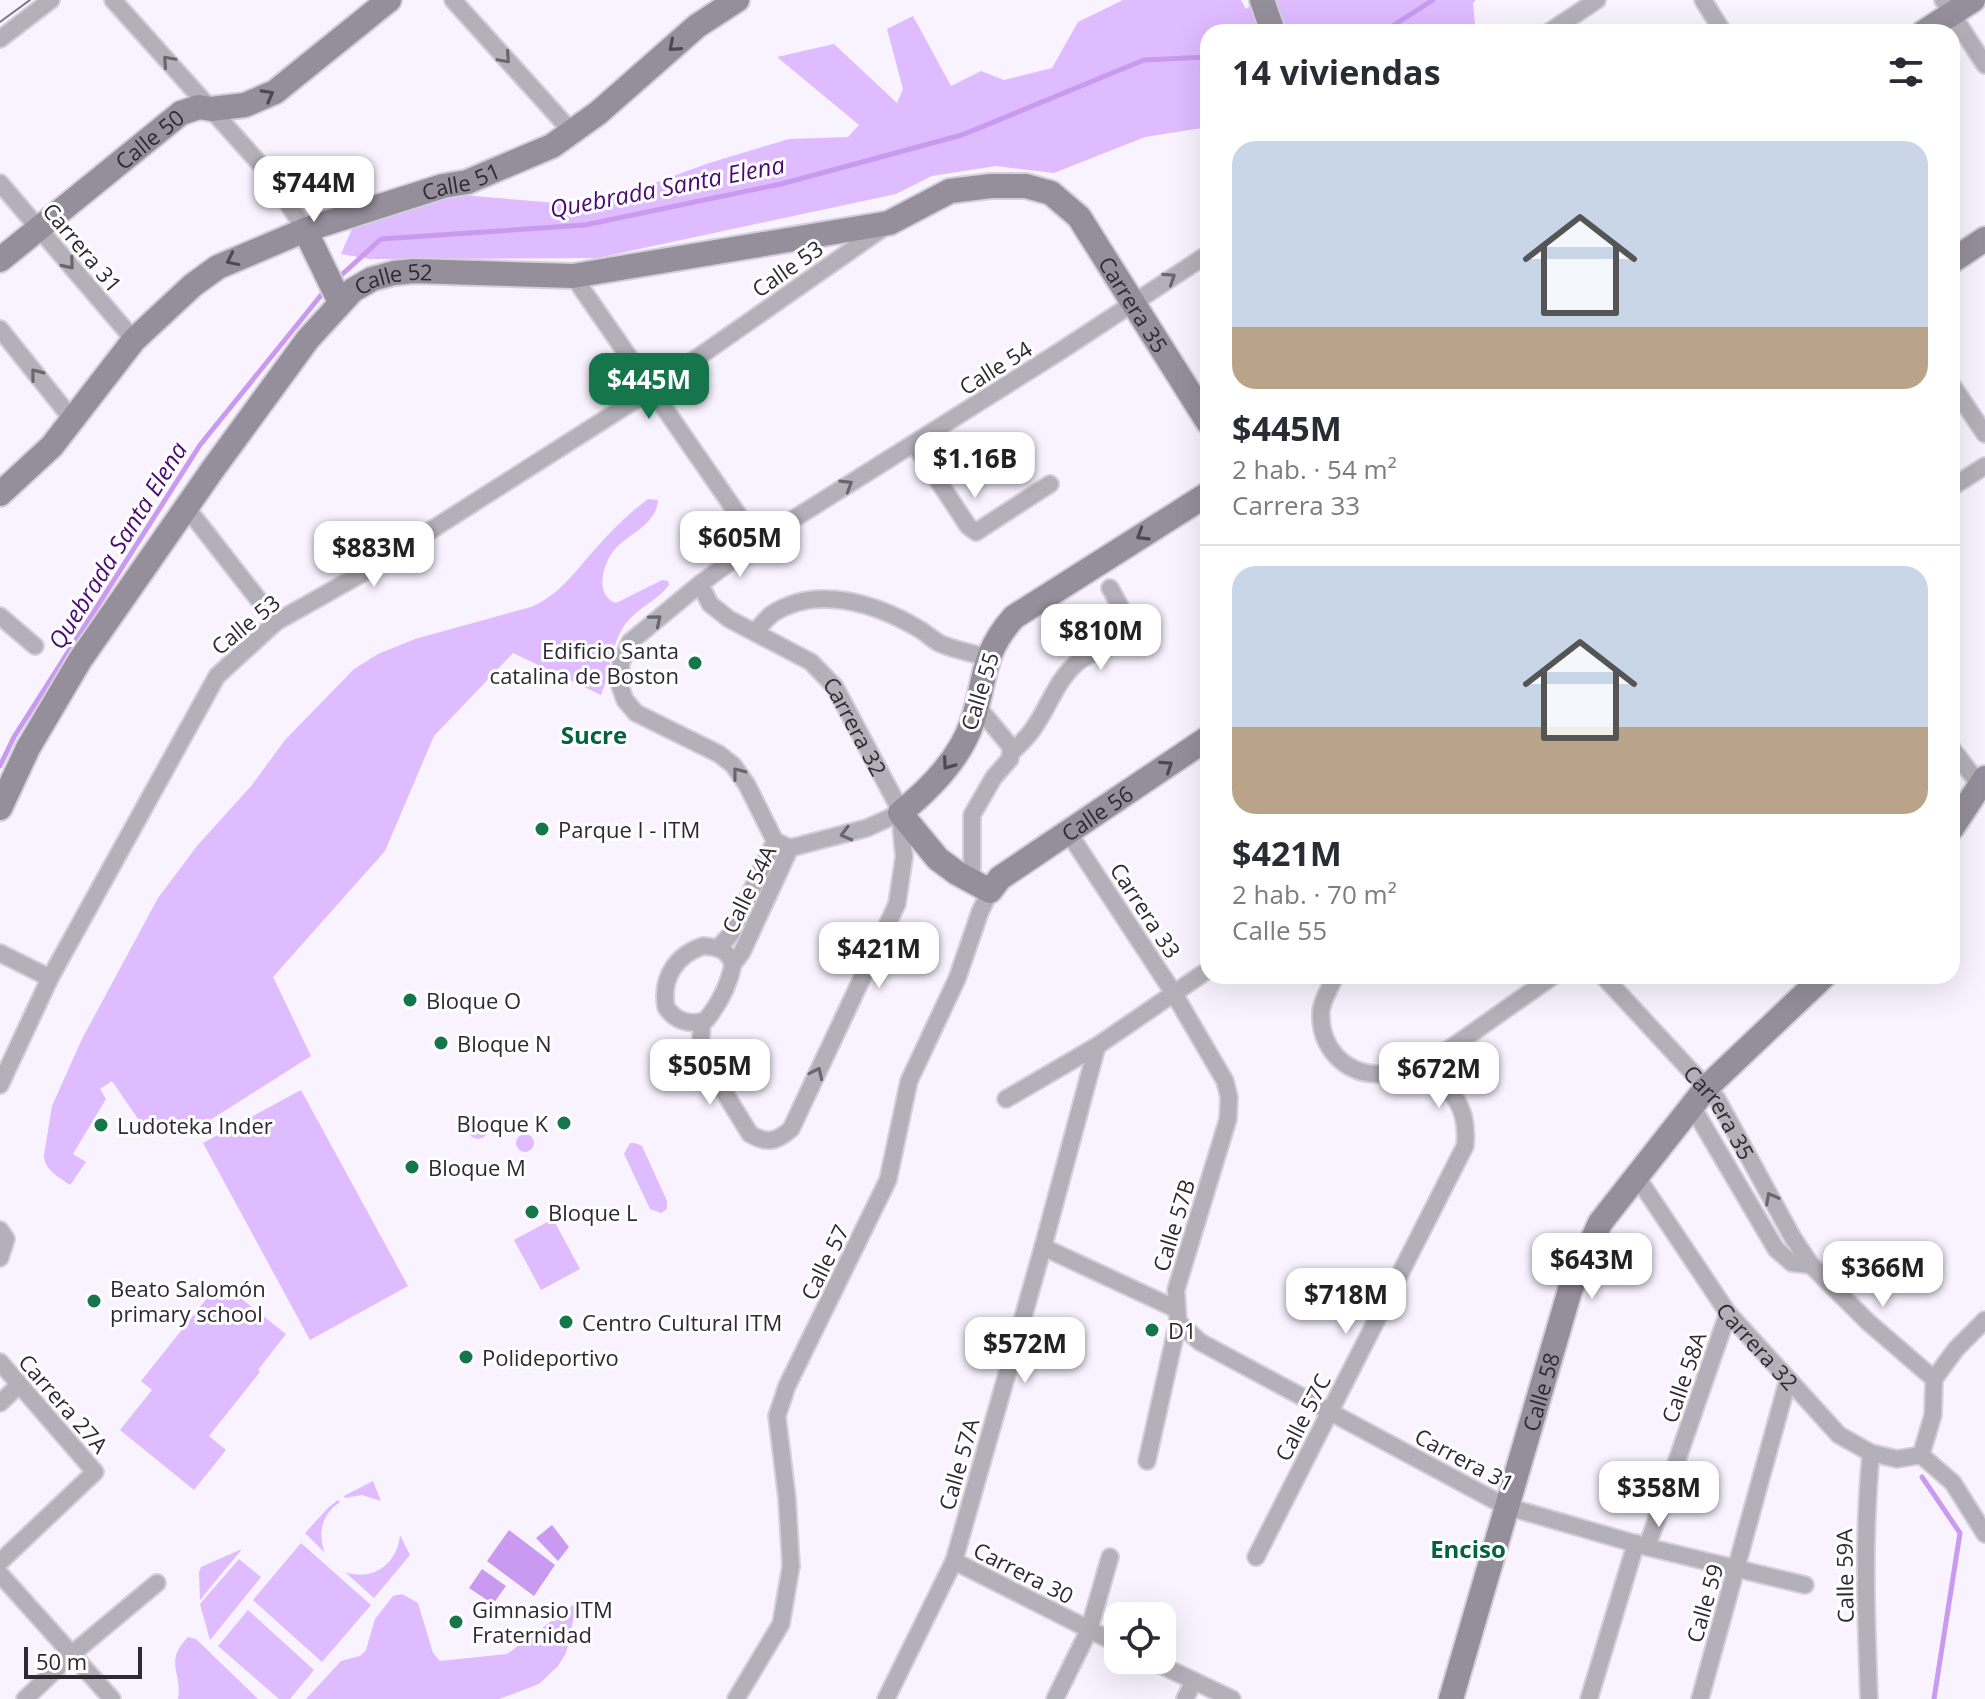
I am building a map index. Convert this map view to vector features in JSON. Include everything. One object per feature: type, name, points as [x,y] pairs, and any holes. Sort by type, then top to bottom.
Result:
[{"type":"street","points":[[0,39],[51,0]]},
{"type":"street","points":[[113,0],[268,173],[305,230],[338,296]]},
{"type":"street","name":"Calle 50","points":[[0,260],[181,113],[199,107],[211,109],[245,105],[275,92],[389,0]]},
{"type":"street","points":[[453,0],[572,132]]},
{"type":"street","name":"Calle 51","points":[[0,494],[42,457],[134,340],[193,285],[218,267],[305,230],[443,186],[467,182],[552,146],[598,113],[697,26],[737,0]]},
{"type":"street","points":[[1262,0],[1270,24]]},
{"type":"street","points":[[1561,24],[1597,0]]},
{"type":"street","points":[[1703,0],[1718,24]]},
{"type":"street","points":[[1931,24],[1947,7],[1973,0]]},
{"type":"street","points":[[1947,7],[1958,24]]},
{"type":"street","points":[[1960,27],[1985,65]]},
{"type":"street","name":"Carrera 31","points":[[0,183],[134,340]]},
{"type":"street","name":"Calle 52","points":[[0,808],[28,748],[80,660],[338,296],[372,279],[394,273],[573,276],[889,223],[950,191],[1026,186],[1051,193]]},
{"type":"street","name":"Carrera 35","points":[[1051,193],[1079,217],[1097,242],[1200,409]]},
{"type":"street","points":[[319,261],[350,215]]},
{"type":"street","name":"Calle 53","points":[[0,1085],[50,978],[217,676],[276,622],[370,569],[651,390],[889,223]]},
{"type":"street","points":[[1960,256],[1985,239]]},
{"type":"street","name":"Calle 54","points":[[782,844],[733,765],[719,754],[636,713],[625,700],[620,686],[621,663],[630,642],[757,542],[1200,259]]},
{"type":"street","points":[[573,276],[757,542]]},
{"type":"street","points":[[0,329],[72,419]]},
{"type":"street","points":[[1960,397],[1985,434]]},
{"type":"street","points":[[914,444],[968,526],[976,532],[1050,484]]},
{"type":"street","points":[[1960,482],[1985,466]]},
{"type":"street","name":"Calle 55","points":[[900,813],[930,788],[954,757],[972,724],[987,657],[997,635],[1014,617],[1200,499]]},
{"type":"street","points":[[187,508],[276,622]]},
{"type":"street","name":"Carrera 32","points":[[700,584],[710,604],[729,619],[811,662],[835,687],[900,813],[938,859],[981,886]]},
{"type":"street","points":[[981,886],[972,815],[994,777],[1032,731],[1051,696],[1078,662],[1122,635],[1127,619],[1110,588]]},
{"type":"street","points":[[755,632],[772,614],[799,603],[849,600],[879,609],[939,643],[987,657]]},
{"type":"street","points":[[0,616],[35,646]]},
{"type":"street","points":[[977,706],[1012,752]]},
{"type":"street","name":"Calle 56","points":[[981,886],[1000,878],[1200,743]]},
{"type":"street","points":[[1960,758],[1983,782],[1960,816]]},
{"type":"street","points":[[702,1022],[700,1053],[750,1134],[762,1142],[779,1140],[791,1129],[897,904],[904,857],[900,813]]},
{"type":"street","name":"Calle 54A","points":[[719,947],[731,934],[782,844],[867,828],[900,813]]},
{"type":"street","name":"Carrera 33","points":[[1068,832],[1173,992],[1225,1081],[1229,1097]]},
{"type":"street","name":"Calle 54A","points":[[733,964],[742,952],[782,844]]},
{"type":"street","name":"Calle 57","points":[[735,1699],[781,1624],[791,1566],[777,1416],[888,1180],[909,1081],[957,979],[980,912],[981,886]]},
{"type":"street","points":[[703,946],[719,947],[728,954],[733,964],[719,1000],[706,1020],[684,1022],[669,1012],[664,995],[672,968],[681,957],[703,946]]},
{"type":"street","points":[[0,953],[50,978]]},
{"type":"street","points":[[1006,1099],[1097,1046],[1200,975]]},
{"type":"street","points":[[1332,984],[1321,1010],[1325,1041],[1339,1062],[1360,1072],[1379,1075],[1421,1069],[1542,984]]},
{"type":"street","name":"Carrera 35","points":[[1610,984],[1717,1099],[1811,1265],[1868,1322],[1934,1379]]},
{"type":"street","name":"Calle 58","points":[[1451,1699],[1505,1506],[1579,1267],[1600,1223],[1707,1087],[1816,984]]},
{"type":"street","name":"Calle 57A","points":[[886,1699],[954,1561],[1097,1046]]},
{"type":"street","name":"Calle 57C","points":[[1256,1557],[1465,1146],[1467,1125],[1461,1106],[1450,1090],[1421,1069]]},
{"type":"street","name":"Calle 57B","points":[[1147,1461],[1177,1315],[1176,1290],[1228,1119],[1229,1097]]},
{"type":"street","name":"Carrera 35","points":[[1692,1106],[1776,1249],[1792,1263],[1811,1265]]},
{"type":"street","name":"Carrera 32","points":[[1637,1177],[1728,1313],[1839,1435],[1871,1453],[1897,1459],[1921,1455]]},
{"type":"street","points":[[0,1230],[6,1239],[2,1256]]},
{"type":"street","name":"Carrera 31","points":[[1043,1247],[1177,1315],[1200,1342],[1505,1506],[1641,1545],[1805,1585]]},
{"type":"street","name":"Calle 58A","points":[[1589,1699],[1641,1545],[1728,1313]]},
{"type":"street","points":[[1985,1320],[1956,1349],[1934,1379],[1933,1415],[1921,1455],[1953,1483],[1985,1534]]},
{"type":"street","name":"Carrera 27A","points":[[0,1362],[95,1472],[0,1562]]},
{"type":"street","name":"Calle 59","points":[[1700,1699],[1788,1380]]},
{"type":"street","points":[[0,1403],[19,1385]]},
{"type":"street","name":"Calle 59A","points":[[1869,1699],[1865,1518],[1871,1453]]},
{"type":"street","points":[[1055,1699],[1089,1630],[1110,1557]]},
{"type":"street","name":"Carrera 30","points":[[954,1561],[1104,1637]]},
{"type":"street","points":[[0,1574],[112,1699]]},
{"type":"street","points":[[25,1699],[72,1654],[157,1583]]},
{"type":"street","points":[[1176,1672],[1232,1699]]},
{"type":"street","points":[[1185,1699],[1194,1681]]},
{"type":"shaded area","points":[[1123,0],[1241,0],[1246,9],[1258,0],[1476,0],[1473,3],[1475,24],[1200,24],[1200,128],[1145,137],[1054,173],[996,166],[932,176],[896,194],[597,258],[370,259],[341,254],[355,222],[462,195],[592,206],[709,163],[789,139],[848,137],[859,125],[777,57],[834,44],[897,103],[903,89],[887,29],[913,16],[951,86],[981,71],[1004,80],[1052,68],[1078,22]]},
{"type":"shaded area","points":[[648,499],[658,500],[652,517],[612,553],[603,573],[603,588],[609,599],[616,603],[662,580],[668,581],[669,585],[631,618],[621,631],[601,695],[513,653],[434,736],[385,851],[273,977],[311,1056],[188,1134],[149,1135],[112,1081],[100,1089],[106,1099],[73,1154],[86,1162],[70,1185],[53,1173],[44,1155],[52,1106],[82,1039],[158,898],[197,846],[252,785],[285,740],[354,669],[378,654],[415,639],[542,602]]},
{"type":"shaded area","points":[[301,1090],[408,1286],[310,1340],[203,1143]]},
{"type":"shaded area","points":[[474,1119],[482,1119],[488,1129],[482,1139],[474,1139],[468,1133],[468,1125]]},
{"type":"shaded area","points":[[525,1134],[534,1143],[525,1152],[516,1143]]},
{"type":"shaded area","points":[[630,1143],[642,1146],[667,1201],[667,1209],[661,1213],[650,1209],[624,1154]]},
{"type":"shaded area","points":[[553,1219],[580,1269],[541,1290],[514,1240]]},
{"type":"shaded area","points":[[220,1282],[286,1334],[209,1436],[226,1450],[194,1490],[120,1430],[152,1390],[141,1381]]},
{"type":"shaded area","points":[[373,1481],[381,1501],[362,1495],[345,1498],[344,1496]]},
{"type":"shaded area","points":[[338,1500],[340,1502],[325,1518],[321,1531],[325,1553],[305,1533]]},
{"type":"shaded area","points":[[552,1525],[569,1547],[558,1561],[536,1538]]},
{"type":"shaded area","points":[[509,1530],[555,1565],[534,1596],[487,1561]]},
{"type":"shaded area","points":[[400,1535],[410,1555],[374,1598],[345,1572],[365,1574],[382,1568],[394,1554]]},
{"type":"shaded area","points":[[301,1543],[371,1605],[322,1662],[253,1600]]},
{"type":"shaded area","points":[[242,1549],[200,1600],[201,1567]]},
{"type":"shaded area","points":[[239,1559],[261,1577],[210,1640],[200,1604]]},
{"type":"shaded area","points":[[482,1569],[506,1586],[493,1604],[469,1588]]},
{"type":"shaded area","points":[[402,1594],[418,1603],[433,1653],[440,1661],[507,1654],[577,1602],[566,1653],[558,1666],[539,1684],[499,1699],[306,1699],[341,1661],[360,1656],[366,1650],[375,1619],[393,1596]]},
{"type":"shaded area","points":[[248,1610],[314,1670],[290,1699],[279,1699],[218,1646]]},
{"type":"shaded area","points":[[188,1637],[196,1639],[258,1699],[178,1699],[175,1661]]},
{"type":"waterway","name":"Quebrada Santa Elena","points":[[1396,24],[1433,0]]},
{"type":"waterway","name":"Quebrada Santa Elena","points":[[336,280],[381,239],[585,225],[781,184],[962,135],[1144,60],[1200,57]]},
{"type":"waterway","name":"Quebrada Santa Elena","points":[[0,766],[14,737],[200,445],[326,289]]},
{"type":"waterway","points":[[1922,1477],[1960,1533],[1934,1699]]},
{"type":"tram line","points":[[0,22],[30,0]]},
{"type":"place","name":"Edificio Santa catalina de Boston","points":[[695,663]]},
{"type":"place","name":"Parque I - ITM","points":[[542,829]]},
{"type":"place","name":"Bloque O","points":[[410,1000]]},
{"type":"place","name":"Bloque N","points":[[441,1043]]},
{"type":"place","name":"Bloque K","points":[[564,1123]]},
{"type":"place","name":"Ludoteka Inder","points":[[101,1125]]},
{"type":"place","name":"Bloque M","points":[[412,1167]]},
{"type":"place","name":"Bloque L","points":[[532,1212]]},
{"type":"place","name":"Beato Salomón primary school","points":[[94,1301]]},
{"type":"place","name":"Centro Cultural ITM","points":[[566,1322]]},
{"type":"place","name":"D1","points":[[1152,1330]]},
{"type":"place","name":"Polideportivo","points":[[466,1357]]},
{"type":"place","name":"Gimnasio ITM Fraternidad","points":[[456,1622]]},
{"type":"district","name":"Sucre","points":[[594,734]]},
{"type":"district","name":"Enciso","points":[[1468,1548]]}]
